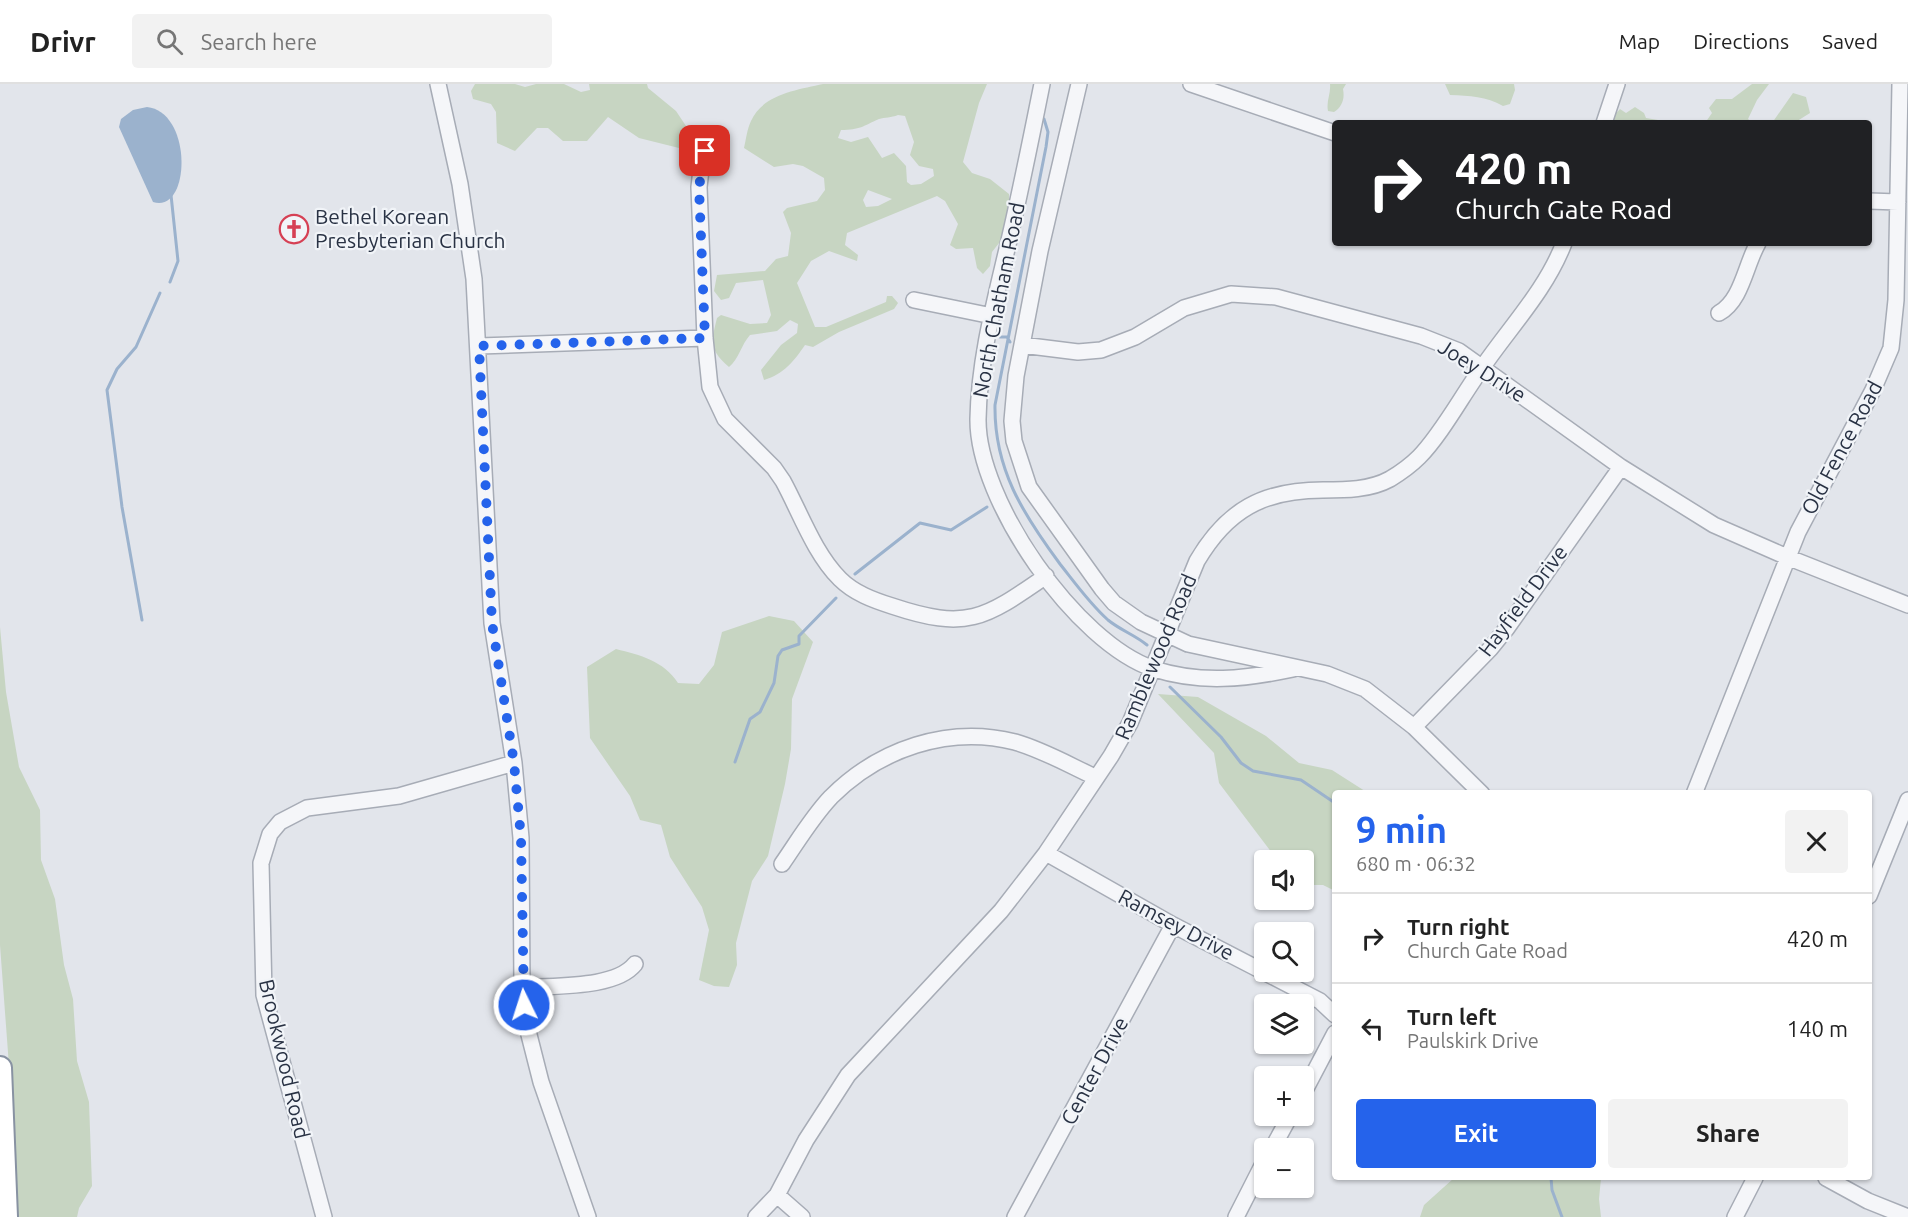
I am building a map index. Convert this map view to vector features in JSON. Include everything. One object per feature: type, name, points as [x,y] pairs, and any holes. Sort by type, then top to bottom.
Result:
[{"type":"highway","points":[[0,1068],[6,1217]]},
{"type":"street","points":[[438,84],[469,235],[479,346],[492,623],[514,763],[521,838],[522,988],[526,1023],[541,1082],[588,1217]]},
{"type":"street","name":"North Chatham Road","points":[[1042,84],[992,316],[979,396],[981,446],[997,499],[1046,576],[1108,644],[1152,668],[1202,679],[1243,679],[1296,669]]},
{"type":"street","name":"North Chatham Road","points":[[1078,84],[1040,251],[1014,387],[1012,421],[1014,441],[1029,487],[1043,511],[1114,603],[1141,622],[1165,635],[1211,650],[1327,674],[1365,689],[1414,727],[1478,790]]},
{"type":"street","points":[[1191,84],[1332,132]]},
{"type":"street","points":[[1605,120],[1617,84]]},
{"type":"street","name":"Old Fence Road","points":[[1696,790],[1786,557],[1873,390],[1891,348],[1896,300],[1900,84]]},
{"type":"street","points":[[708,142],[702,161],[699,187],[705,338],[710,387],[725,419],[774,468],[828,566],[853,590],[868,598],[920,615],[963,620],[999,609],[1046,576]]},
{"type":"street","points":[[1872,201],[1898,202]]},
{"type":"street","name":"Ramblewood Road","points":[[756,1217],[777,1195],[806,1140],[848,1075],[962,955],[1046,853],[1121,740],[1197,561],[1224,523],[1243,508],[1288,492],[1347,490],[1388,480],[1420,456],[1544,283],[1562,246]]},
{"type":"street","points":[[1719,313],[1732,303],[1737,294],[1749,258],[1756,246]]},
{"type":"street","name":"Joey Drive","points":[[1022,345],[1067,352],[1101,350],[1135,338],[1164,318],[1200,302],[1231,294],[1276,297],[1439,342],[1482,367],[1621,467],[1714,525],[1786,557],[1908,605]]},
{"type":"street","points":[[914,300],[992,316]]},
{"type":"street","points":[[479,346],[705,338]]},
{"type":"street","name":"Hayfield Drive","points":[[1414,727],[1490,649],[1507,628],[1621,467]]},
{"type":"street","points":[[782,864],[816,815],[849,780],[896,751],[921,743],[942,738],[967,737],[1016,742],[1095,777]]},
{"type":"street","name":"Brookwood Road","points":[[324,1217],[264,995],[261,863],[267,840],[280,822],[307,808],[399,796],[514,763]]},
{"type":"street","points":[[1872,889],[1908,800]]},
{"type":"street","name":"Ramsey Drive","points":[[1046,853],[1173,925],[1320,1001],[1332,1012]]},
{"type":"street","name":"Center Drive","points":[[1015,1217],[1173,925]]},
{"type":"street","points":[[522,988],[609,980],[629,971],[635,964]]},
{"type":"street","points":[[1314,1073],[1332,1039]]},
{"type":"street","points":[[1735,1217],[1754,1180]]},
{"type":"street","points":[[1830,1180],[1868,1201],[1908,1217]]},
{"type":"street","points":[[1236,1217],[1254,1182]]},
{"type":"street","points":[[777,1195],[802,1217]]},
{"type":"green space","points":[[475,84],[515,84],[525,87],[536,84],[564,84],[581,92],[590,90],[589,84],[647,84],[648,88],[676,111],[692,135],[687,150],[639,138],[608,117],[587,141],[563,141],[548,128],[537,128],[515,151],[497,143],[496,112],[491,104],[473,99],[471,91]]},
{"type":"green space","points":[[823,84],[987,84],[979,103],[963,162],[972,173],[990,179],[1009,194],[1009,218],[1003,238],[992,252],[990,266],[983,274],[977,268],[973,248],[956,249],[950,245],[958,224],[945,201],[937,196],[847,233],[845,245],[858,255],[857,261],[829,251],[811,261],[797,283],[815,327],[826,327],[886,302],[887,296],[892,296],[898,303],[894,309],[839,332],[813,347],[805,345],[788,366],[764,380],[761,370],[781,345],[797,333],[798,324],[790,320],[777,331],[750,335],[729,367],[718,356],[713,345],[717,318],[721,315],[750,324],[767,323],[771,315],[763,280],[736,283],[729,298],[721,300],[714,291],[717,275],[765,271],[776,259],[788,256],[791,233],[783,212],[787,208],[817,201],[825,190],[824,178],[803,166],[793,164],[774,167],[744,148],[751,121],[764,105],[792,91]],"holes":[[[905,116],[914,142],[910,155],[919,166],[933,169],[934,176],[921,184],[911,185],[907,182],[906,166],[894,153],[882,158],[868,137],[851,142],[838,138],[841,130],[865,126],[879,119]],[[868,190],[892,199],[878,206],[866,207],[863,200]]]},
{"type":"green space","points":[[1330,84],[1346,84],[1343,89],[1342,102],[1334,112],[1328,111]]},
{"type":"green space","points":[[1445,84],[1514,84],[1515,90],[1510,104],[1503,106],[1484,98],[1450,95]]},
{"type":"green space","points":[[1752,84],[1769,84],[1757,100],[1749,120],[1707,120],[1712,113],[1709,108],[1716,99],[1732,99]]},
{"type":"green space","points":[[1793,93],[1806,97],[1810,113],[1799,120],[1774,120]]},
{"type":"green space","points":[[1635,107],[1644,113],[1646,118],[1658,120],[1610,120],[1620,109],[1626,113]]},
{"type":"green space","points":[[769,616],[794,621],[813,642],[792,699],[791,749],[785,784],[768,856],[752,881],[736,943],[737,965],[729,987],[714,986],[699,980],[709,930],[702,907],[670,857],[661,825],[640,820],[630,796],[590,738],[587,667],[616,649],[659,664],[678,683],[699,684],[714,665],[722,632]]},
{"type":"green space","points":[[0,627],[6,692],[19,767],[40,810],[41,860],[55,899],[64,965],[73,999],[77,1061],[89,1102],[92,1186],[79,1208],[77,1217],[16,1217],[16,1160],[0,945]]},
{"type":"green space","points":[[1158,694],[1198,697],[1266,736],[1299,763],[1332,770],[1363,790],[1332,790],[1332,890],[1323,885],[1314,885],[1314,850],[1270,850],[1219,783],[1214,753]]},
{"type":"green space","points":[[1452,1180],[1601,1180],[1599,1199],[1601,1217],[1420,1217],[1424,1205]]},
{"type":"water","points":[[147,107],[162,113],[173,126],[179,142],[182,161],[180,179],[175,193],[166,202],[153,202],[119,127],[121,119],[133,110]]},
{"type":"waterway","points":[[1044,119],[1048,132],[1046,147],[995,405],[1000,450],[1013,490],[1034,527],[1060,564],[1108,620],[1147,645]]},
{"type":"waterway","points":[[170,282],[178,261],[171,195]]},
{"type":"waterway","points":[[142,620],[122,507],[107,390],[117,369],[136,347],[160,293]]},
{"type":"waterway","points":[[1000,337],[1007,337],[1010,342]]},
{"type":"waterway","points":[[855,574],[920,523],[951,530],[987,507]]},
{"type":"waterway","points":[[735,762],[750,719],[760,712],[774,683],[778,656],[782,650],[799,644],[799,636],[836,598]]},
{"type":"waterway","points":[[1170,687],[1221,737],[1241,763],[1253,771],[1301,780],[1332,801]]},
{"type":"waterway","points":[[1551,1180],[1552,1190],[1562,1217]]},
{"type":"place","name":"Bethel Korean Presbyterian Church","points":[[294,229]]},
{"type":"route","points":[[524,1005],[521,838],[514,763],[495,655],[492,623],[479,346],[705,338],[699,187],[700,169],[705,151]]}]
